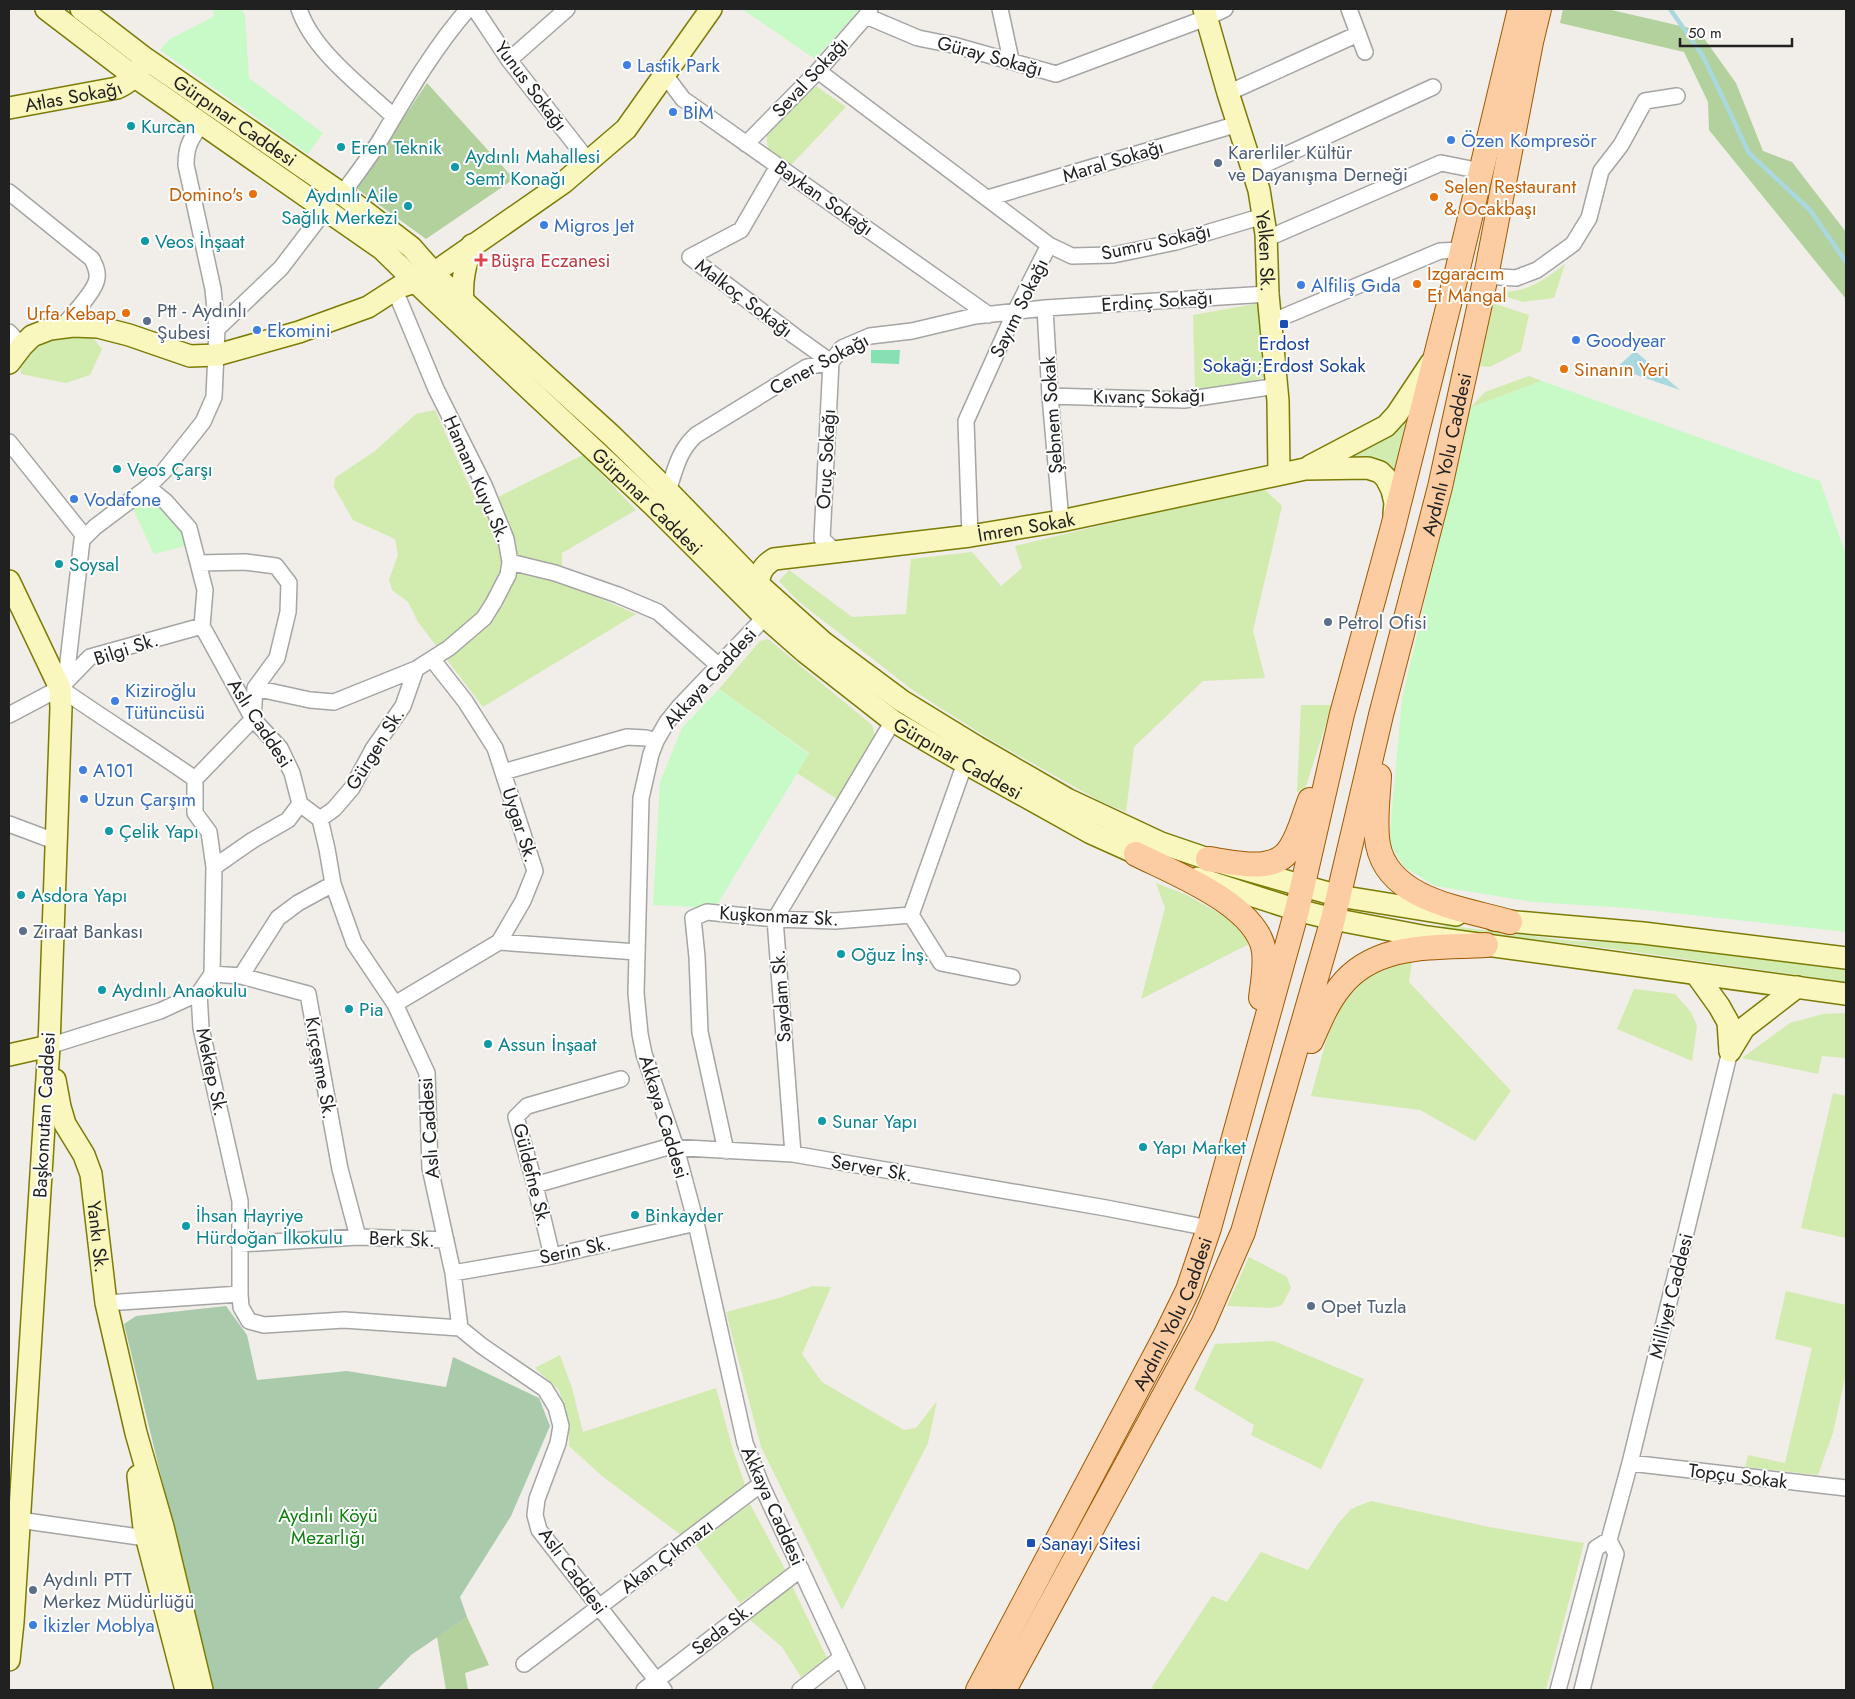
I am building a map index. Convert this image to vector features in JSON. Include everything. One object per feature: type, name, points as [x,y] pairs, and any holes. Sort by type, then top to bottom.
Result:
[{"type":"main road","name":"Gürpınar Caddesi","points":[[46,9],[134,76],[326,209],[430,272],[612,436],[758,584],[824,643],[902,701],[977,748],[1067,799],[1161,843],[1303,888],[1339,896],[1421,910],[1510,922],[1642,933],[1846,958]]},
{"type":"main road","name":"Gürpınar Caddesi","points":[[81,9],[146,59],[342,194],[396,253]]},
{"type":"main road","points":[[368,306],[399,287],[430,272],[472,245],[538,201],[589,162],[626,129],[711,9]]},
{"type":"main road","name":"Aydınlı Yolu Caddesi","points":[[978,1690],[1160,1348],[1188,1290],[1209,1228],[1303,888],[1342,714],[1393,527],[1520,9]]},
{"type":"main road","name":"Aydınlı Yolu Caddesi","points":[[1004,1690],[1203,1324],[1243,1232],[1281,1106],[1333,919],[1381,716],[1440,486],[1486,276],[1539,9]]},
{"type":"main road","name":"Yelken Sk.","points":[[1212,12],[1228,93],[1259,190],[1263,216],[1277,386],[1279,473]]},
{"type":"main road","points":[[134,76],[146,59]]},
{"type":"main road","name":"Atlas Sokağı","points":[[9,108],[117,88],[126,84],[134,76]]},
{"type":"main road","points":[[368,306],[386,286],[388,266],[396,253],[436,254],[538,201]]},
{"type":"main road","points":[[463,302],[462,284],[466,262],[472,245]]},
{"type":"main road","name":"Gürpınar Caddesi","points":[[430,272],[440,306],[653,505],[765,617],[805,652],[893,721],[1091,833],[1136,854],[1192,876],[1297,910],[1333,919],[1486,946],[1846,994]]},
{"type":"main road","points":[[9,363],[15,339],[62,327],[98,327],[190,356],[216,355],[298,332],[368,306],[399,300],[422,300],[440,306]]},
{"type":"main road","name":"İmren Sokak","points":[[1305,469],[1386,426],[1397,414],[1434,358]]},
{"type":"main road","name":"İmren Sokak","points":[[731,556],[742,562],[752,563],[970,536],[1061,521],[1279,473],[1305,469],[1368,468],[1380,472],[1386,478],[1392,490],[1395,503],[1393,527]]},
{"type":"main road","points":[[765,617],[758,584],[761,570],[774,560]]},
{"type":"main road","name":"Başkomutan Caddesi","points":[[9,581],[14,602],[60,688],[57,842],[49,1046],[9,1660]]},
{"type":"main road","points":[[1208,859],[1261,865],[1276,861],[1284,856],[1295,841],[1342,714]]},
{"type":"main road","points":[[1381,716],[1377,834],[1379,848],[1386,864],[1402,883],[1428,899],[1510,922]]},
{"type":"main road","points":[[1136,854],[1223,899],[1239,911],[1260,938],[1264,950],[1265,965],[1250,1082]]},
{"type":"main road","points":[[1281,1106],[1322,1016],[1340,987],[1355,972],[1372,961],[1390,953],[1411,948],[1486,946]]},
{"type":"main road","points":[[1696,974],[1728,1022],[1730,1051]]},
{"type":"main road","points":[[1730,1051],[1744,1028],[1797,988]]},
{"type":"main road","points":[[9,1055],[49,1046]]},
{"type":"main road","name":"Yankı Sk.","points":[[49,1046],[65,1124],[84,1155],[91,1174],[106,1304],[136,1433],[163,1527],[202,1690]]},
{"type":"main road","name":"Yankı Sk.","points":[[136,1433],[140,1499],[146,1538],[186,1690]]},
{"type":"street","points":[[299,9],[309,31],[335,62],[393,116]]},
{"type":"street","points":[[342,194],[382,138],[393,116],[456,22],[468,9]]},
{"type":"street","name":"Yunus Sokağı","points":[[475,9],[509,60],[589,162]]},
{"type":"street","points":[[509,60],[567,9]]},
{"type":"street","points":[[1000,9],[1011,60]]},
{"type":"street","points":[[1349,9],[1365,52]]},
{"type":"street","name":"Güray Sokağı","points":[[868,12],[918,38],[1011,60],[1056,74],[1212,12]]},
{"type":"street","name":"Seval Sokağı","points":[[746,144],[818,70],[868,12]]},
{"type":"street","points":[[1228,93],[1358,34]]},
{"type":"street","name":"Sayım Sokağı","points":[[818,70],[1049,245],[1015,312],[966,421],[970,536]]},
{"type":"street","name":"Baykan Sokağı","points":[[665,75],[683,99],[989,315]]},
{"type":"street","points":[[1253,170],[1433,87]]},
{"type":"street","points":[[1486,276],[1516,278],[1537,270],[1573,244],[1589,218],[1601,171],[1621,145],[1645,101],[1678,96]]},
{"type":"street","points":[[194,779],[60,688],[67,670],[82,540],[95,527],[148,487],[164,471],[203,422],[214,397],[217,329],[213,289],[186,165],[186,153],[189,142],[202,123]]},
{"type":"street","name":"Maral Sokağı","points":[[988,198],[1238,124]]},
{"type":"street","points":[[1266,239],[1441,163],[1481,171]]},
{"type":"street","name":"Malkoç Sokağı","points":[[778,166],[741,230],[690,258],[831,362]]},
{"type":"street","points":[[9,192],[92,259],[96,267],[98,278],[94,288],[62,327]]},
{"type":"street","points":[[217,329],[280,268],[326,209]]},
{"type":"street","name":"Sumru Sokağı","points":[[1049,245],[1072,256],[1113,254],[1176,242],[1263,216]]},
{"type":"street","points":[[1271,322],[1440,251],[1462,250]]},
{"type":"street","name":"Erdinç Sokağı","points":[[1045,308],[1268,294]]},
{"type":"street","name":"Hamam Kuyu Sk.","points":[[255,688],[310,700],[334,702],[416,669],[456,643],[484,618],[508,575],[510,562],[506,539],[484,485],[436,389],[399,300]]},
{"type":"street","name":"Cener Sokağı","points":[[668,491],[681,453],[688,442],[696,435],[807,367],[831,362],[842,348],[870,336],[912,331],[975,316],[1045,308]]},
{"type":"street","name":"Şebnem Sokak","points":[[1045,308],[1050,396],[1061,521]]},
{"type":"street","name":"Oruç Sokağı","points":[[831,362],[822,540],[836,552]]},
{"type":"street","name":"Kıvanç Sokağı","points":[[1050,396],[1184,400],[1277,386]]},
{"type":"street","points":[[9,442],[85,537]]},
{"type":"street","points":[[148,487],[166,502],[188,528],[204,590],[202,626]]},
{"type":"street","points":[[49,1046],[160,1011],[199,994],[212,974],[214,867],[209,832],[195,813],[194,779],[253,719],[255,688],[277,658],[288,612],[289,583],[276,566],[245,562],[198,563]]},
{"type":"street","points":[[510,562],[555,573],[618,595],[658,612],[719,666]]},
{"type":"street","points":[[765,617],[824,643]]},
{"type":"street","name":"Akkaya Caddesi","points":[[765,617],[680,706],[667,722],[656,741],[644,778],[641,798],[636,992],[644,1054],[676,1148],[696,1223],[745,1443],[761,1484],[857,1690]]},
{"type":"street","name":"Bilgi Sk.","points":[[9,715],[60,688],[90,657],[202,626]]},
{"type":"street","name":"Aslı Caddesi","points":[[202,626],[253,719],[280,748],[292,773],[300,804]]},
{"type":"street","name":"Uygar Sk.","points":[[395,1004],[499,942],[523,901],[536,871],[495,748],[465,701],[432,659]]},
{"type":"street","name":"Gürgen Sk.","points":[[320,819],[334,808],[352,788],[373,749],[403,706],[416,669]]},
{"type":"street","points":[[775,919],[893,721]]},
{"type":"street","points":[[503,772],[627,737],[646,738],[656,741]]},
{"type":"street","points":[[965,763],[911,915],[940,963],[1012,977]]},
{"type":"street","points":[[214,867],[253,840],[288,820],[300,804],[320,819]]},
{"type":"street","name":"Aslı Caddesi","points":[[320,819],[333,884],[354,943],[395,1004],[427,1073],[430,1168],[453,1274],[460,1328],[482,1346],[545,1389],[556,1407],[561,1426],[558,1443],[537,1499],[536,1515],[539,1530],[660,1685]]},
{"type":"street","points":[[9,824],[57,842]]},
{"type":"street","points":[[241,976],[278,918],[298,903],[333,884]]},
{"type":"street","name":"Kuşkonmaz Sk.","points":[[726,1151],[700,1032],[697,957],[693,918],[707,912],[775,919],[835,921],[911,915]]},
{"type":"street","name":"Saydam Sk.","points":[[775,919],[793,1154]]},
{"type":"street","points":[[499,942],[637,952]]},
{"type":"street","name":"Kırçeşme Sk.","points":[[212,974],[241,976],[308,994],[340,1169],[358,1237]]},
{"type":"street","name":"Mektep Sk.","points":[[199,994],[201,1028],[240,1201],[241,1308],[249,1321],[264,1326],[344,1320],[460,1328]]},
{"type":"street","name":"Milliyet Caddesi","points":[[1582,1690],[1616,1554],[1609,1540],[1630,1463],[1730,1051]]},
{"type":"street","name":"Güldefne Sk.","points":[[552,1256],[536,1185],[516,1117],[527,1106],[621,1079]]},
{"type":"street","name":"Server Sk.","points":[[536,1185],[668,1147],[793,1154],[1106,1208],[1209,1228]]},
{"type":"street","name":"Serin Sk.","points":[[453,1274],[552,1256],[696,1223]]},
{"type":"street","name":"Berk Sk.","points":[[239,1244],[358,1237],[446,1240]]},
{"type":"street","points":[[106,1304],[240,1294]]},
{"type":"street","name":"Topçu Sokak","points":[[1630,1463],[1846,1488]]},
{"type":"street","name":"Akan Çıkmazı","points":[[524,1664],[761,1484]]},
{"type":"street","points":[[19,1520],[146,1538]]},
{"type":"street","name":"Milliyet Caddesi","points":[[1558,1690],[1596,1548],[1609,1540]]},
{"type":"street","name":"Seda Sk.","points":[[644,1690],[660,1685],[801,1569]]},
{"type":"street","points":[[800,1690],[842,1657]]},
{"type":"green space","points":[[212,9],[242,9],[245,16],[249,78],[323,133],[308,154],[160,50],[170,39],[215,16]]},
{"type":"green space","points":[[742,9],[860,9],[815,59]]},
{"type":"green space","points":[[1563,9],[1607,9],[1698,30],[1736,83],[1763,151],[1792,162],[1846,232],[1846,299],[1709,130],[1708,102],[1684,52],[1560,23]]},
{"type":"green space","points":[[427,83],[514,179],[426,239],[356,188]]},
{"type":"green space","points":[[816,86],[846,107],[791,165],[768,148],[766,134]]},
{"type":"green space","points":[[1565,264],[1554,298],[1523,302],[1504,296],[1505,292],[1523,289],[1537,283]]},
{"type":"green space","points":[[1260,303],[1266,375],[1250,385],[1195,392],[1193,315]]},
{"type":"green space","points":[[1492,303],[1529,315],[1521,351],[1490,367],[1478,366]]},
{"type":"green space","points":[[81,333],[94,339],[102,349],[90,375],[66,383],[21,374],[20,364],[42,340]]},
{"type":"green space","points":[[871,350],[900,350],[899,364],[871,363]]},
{"type":"green space","points":[[1529,376],[1542,381],[1470,408],[1485,392]]},
{"type":"green space","points":[[1542,381],[1820,481],[1846,555],[1846,932],[1628,908],[1534,902],[1435,886],[1404,867],[1389,842],[1402,699],[1470,408]]},
{"type":"green space","points":[[1411,404],[1394,479],[1331,460]]},
{"type":"green space","points":[[435,410],[477,503],[498,497],[583,455],[636,510],[562,553],[559,583],[636,614],[483,707],[418,622],[408,602],[392,590],[389,579],[398,555],[395,539],[353,520],[334,487],[335,478],[375,451],[416,414]]},
{"type":"green space","points":[[1262,487],[1282,506],[1253,631],[1265,678],[1203,681],[1134,747],[1126,812],[1100,801],[991,740],[914,691],[798,601],[779,581],[789,570],[852,617],[906,614],[911,559],[972,552],[1001,586],[1022,568],[1015,546]]},
{"type":"green space","points":[[148,495],[179,524],[185,546],[154,554],[132,507]]},
{"type":"green space","points":[[768,639],[872,725],[875,736],[837,799],[797,773],[809,753],[719,689],[760,641]]},
{"type":"green space","points":[[719,689],[809,754],[715,908],[653,905],[660,782],[682,728]]},
{"type":"green space","points":[[1301,705],[1332,705],[1304,792],[1297,792]]},
{"type":"green space","points":[[1156,883],[1187,895],[1229,919],[1251,943],[1141,999],[1165,908]]},
{"type":"green space","points":[[1443,925],[1574,941],[1636,943],[1846,970],[1846,982],[1629,951],[1442,928]]},
{"type":"green space","points":[[1412,961],[1409,982],[1511,1091],[1475,1141],[1420,1110],[1311,1096],[1332,1019],[1358,984],[1390,963]]},
{"type":"green space","points":[[1634,989],[1675,994],[1691,1012],[1697,1026],[1692,1061],[1617,1029]]},
{"type":"green space","points":[[1846,1013],[1846,1058],[1822,1056],[1818,1074],[1742,1058],[1790,1023],[1823,1014]]},
{"type":"green space","points":[[1833,1093],[1846,1096],[1846,1238],[1801,1228]]},
{"type":"green space","points":[[1249,1257],[1287,1277],[1291,1288],[1282,1305],[1272,1308],[1227,1306]]},
{"type":"green space","points":[[813,1286],[831,1287],[802,1354],[822,1382],[904,1430],[916,1428],[937,1401],[928,1443],[842,1610],[761,1447],[726,1312],[779,1298]]},
{"type":"green space","points":[[1786,1291],[1846,1305],[1846,1373],[1833,1433],[1818,1475],[1745,1467],[1748,1455],[1785,1463],[1812,1348],[1775,1339]]},
{"type":"green space","name":"Aydınlı Köyü Mezarlığı","points":[[226,1306],[247,1335],[257,1380],[347,1371],[446,1387],[453,1357],[539,1398],[550,1426],[511,1516],[460,1597],[467,1617],[411,1655],[377,1690],[213,1690],[124,1324],[136,1316]]},
{"type":"green space","points":[[1274,1341],[1364,1379],[1321,1469],[1251,1435],[1254,1425],[1194,1389],[1215,1344]]},
{"type":"green space","points":[[560,1355],[572,1388],[583,1432],[716,1388],[733,1450],[746,1488],[681,1535],[602,1476],[569,1446],[569,1430],[559,1390],[535,1368]]},
{"type":"green space","points":[[1371,1501],[1489,1527],[1584,1543],[1546,1690],[1154,1690],[1152,1687],[1212,1596],[1227,1602],[1261,1552],[1308,1570],[1337,1525],[1351,1509]]},
{"type":"green space","points":[[750,1504],[786,1571],[740,1603],[696,1545]]},
{"type":"green space","points":[[792,1586],[827,1658],[801,1677],[782,1647],[749,1619]]},
{"type":"green space","points":[[467,1617],[489,1665],[465,1673],[468,1690],[446,1690],[437,1637]]},
{"type":"water","points":[[1635,351],[1680,390],[1616,368]]},
{"type":"waterway","points":[[1670,9],[1703,56],[1749,153],[1810,210],[1846,262]]},
{"type":"place","name":"Lastik Park","points":[[627,65]]},
{"type":"place","name":"BİM","points":[[673,112]]},
{"type":"place","name":"Kurcan","points":[[131,126]]},
{"type":"place","name":"Özen Kompresör","points":[[1451,140]]},
{"type":"place","name":"Eren Teknik","points":[[341,147]]},
{"type":"place","name":"Karerliler Kültür ve Dayanışma Derneği","points":[[1218,163]]},
{"type":"place","name":"Aydınlı Mahallesi Semt Konağı","points":[[455,167]]},
{"type":"place","name":"Domino's","points":[[253,194]]},
{"type":"place","name":"Selen Restaurant & Ocakbaşı","points":[[1434,197]]},
{"type":"place","name":"Aydınlı Aile Sağlık Merkezi","points":[[408,206]]},
{"type":"place","name":"Migros Jet","points":[[544,225]]},
{"type":"place","name":"Veos İnşaat","points":[[145,241]]},
{"type":"place","name":"Büşra Eczanesi","points":[[481,260]]},
{"type":"place","name":"Izgaracım Et Mangal","points":[[1417,284]]},
{"type":"place","name":"Alfiliş Gıda","points":[[1301,285]]},
{"type":"place","name":"Urfa Kebap","points":[[126,313]]},
{"type":"place","name":"Ptt - Aydınlı Şubesi","points":[[147,321]]},
{"type":"place","name":"Erdost Sokağı;Erdost Sokak","points":[[1284,324]]},
{"type":"place","name":"Ekomini","points":[[257,330]]},
{"type":"place","name":"Goodyear","points":[[1576,340]]},
{"type":"place","name":"Sinanın Yeri","points":[[1564,369]]},
{"type":"place","name":"Veos Çarşı","points":[[117,469]]},
{"type":"place","name":"Vodafone","points":[[74,499]]},
{"type":"place","name":"Soysal","points":[[59,564]]},
{"type":"place","name":"Petrol Ofisi","points":[[1328,622]]},
{"type":"place","name":"Kiziroğlu Tütüncüsü","points":[[115,701]]},
{"type":"place","name":"A101","points":[[83,770]]},
{"type":"place","name":"Uzun Çarşım","points":[[84,799]]},
{"type":"place","name":"Çelik Yapı","points":[[109,831]]},
{"type":"place","name":"Asdora Yapı","points":[[21,895]]},
{"type":"place","name":"Ziraat Bankası","points":[[23,931]]},
{"type":"place","name":"Oğuz İnş.","points":[[841,954]]},
{"type":"place","name":"Aydınlı Anaokulu","points":[[102,990]]},
{"type":"place","name":"Pia","points":[[349,1009]]},
{"type":"place","name":"Assun İnşaat","points":[[488,1044]]},
{"type":"place","name":"Sunar Yapı","points":[[822,1121]]},
{"type":"place","name":"Yapı Market","points":[[1143,1147]]},
{"type":"place","name":"Binkayder","points":[[635,1215]]},
{"type":"place","name":"İhsan Hayriye Hürdoğan İlkokulu","points":[[186,1226]]},
{"type":"place","name":"Opet Tuzla","points":[[1311,1306]]},
{"type":"place","name":"Sanayi Sitesi","points":[[1031,1543]]},
{"type":"place","name":"Aydınlı PTT Merkez Müdürlüğü","points":[[33,1590]]},
{"type":"place","name":"İkizler Moblya","points":[[33,1625]]}]
